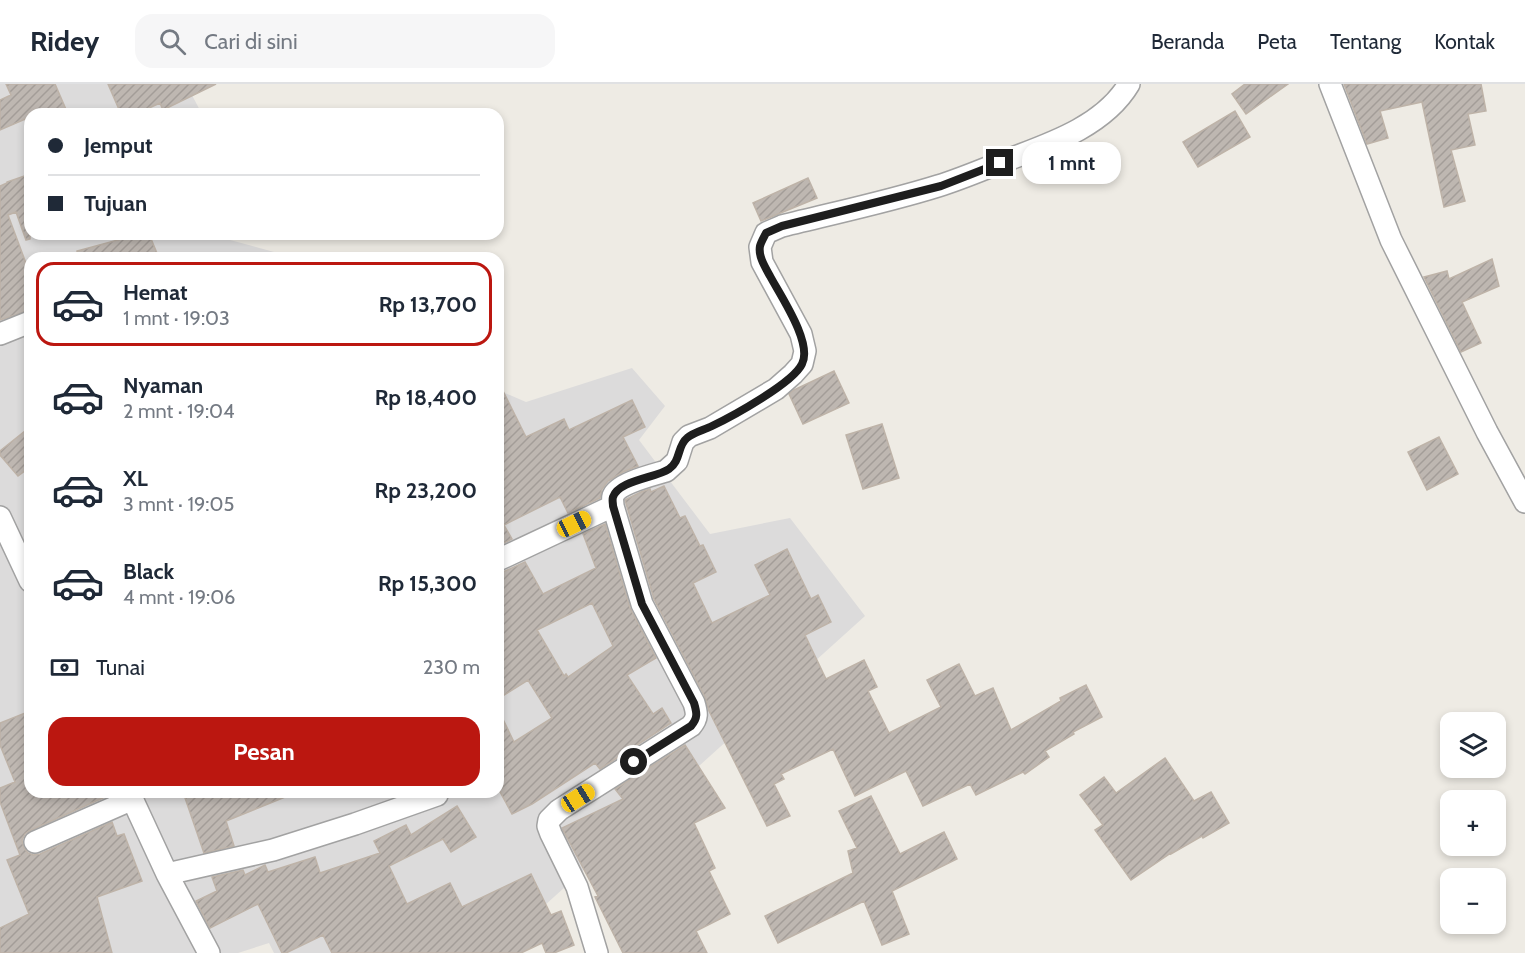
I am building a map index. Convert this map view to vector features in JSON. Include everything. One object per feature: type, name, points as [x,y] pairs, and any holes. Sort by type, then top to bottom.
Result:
[{"type":"street","points":[[597,953],[577,887],[551,834],[548,826],[549,819],[559,810],[691,726],[696,719],[697,712],[642,604],[613,506],[614,496],[627,484],[672,467],[677,461],[683,442],[689,436],[719,423],[776,389],[802,364],[805,351],[801,334],[762,262],[760,247],[766,233],[782,226],[941,186],[1040,148],[1075,132],[1100,115],[1123,94],[1129,84]]},
{"type":"street","points":[[1330,84],[1391,240],[1487,432],[1525,502]]},
{"type":"street","points":[[0,334],[24,324]]},
{"type":"street","points":[[504,557],[613,506]]},
{"type":"street","points":[[0,518],[24,568]]},
{"type":"street","points":[[35,842],[127,798]]},
{"type":"street","points":[[132,798],[167,874],[209,953]]},
{"type":"street","points":[[167,874],[273,850],[429,798]]},
{"type":"shaded area","points":[[0,84],[186,84],[199,108],[24,108],[24,240],[230,240],[274,252],[24,252],[24,798],[504,798],[504,393],[526,402],[632,368],[665,406],[639,440],[710,534],[790,518],[865,616],[492,953],[274,953],[269,943],[238,953],[0,953]]},
{"type":"building","points":[[6,84],[55,84],[65,108],[24,108],[24,120],[0,130],[0,100],[11,95]]},
{"type":"building","points":[[108,84],[216,84],[167,108],[162,108],[160,103],[149,108],[118,108]]},
{"type":"building","points":[[1245,84],[1288,84],[1246,114],[1232,94]]},
{"type":"building","points":[[1344,84],[1481,84],[1486,111],[1468,114],[1475,145],[1451,150],[1465,201],[1444,207],[1422,102],[1380,111],[1388,138],[1367,144]]},
{"type":"building","points":[[1235,111],[1250,137],[1198,167],[1183,142]]},
{"type":"building","points":[[24,176],[24,234],[16,212],[8,215],[24,258],[24,312],[0,320],[0,186]]},
{"type":"building","points":[[808,178],[817,198],[761,221],[753,203]]},
{"type":"building","points":[[118,240],[152,240],[156,252],[77,252]]},
{"type":"building","points":[[1492,259],[1499,286],[1462,302],[1481,343],[1461,352],[1424,277],[1447,271],[1449,279]]},
{"type":"building","points":[[834,371],[849,403],[803,424],[789,394]]},
{"type":"building","points":[[504,393],[526,437],[564,419],[569,430],[632,400],[645,427],[623,437],[638,466],[608,481],[602,489],[600,498],[568,513],[560,497],[504,525]]},
{"type":"building","points":[[882,424],[899,478],[863,489],[846,435]]},
{"type":"building","points":[[24,432],[24,472],[18,476],[0,455],[0,451]]},
{"type":"building","points":[[1439,437],[1458,474],[1427,490],[1408,452]]},
{"type":"building","points":[[664,486],[680,518],[685,516],[716,572],[693,583],[712,623],[770,595],[755,565],[787,549],[811,599],[818,595],[831,622],[805,635],[826,679],[864,660],[877,687],[868,691],[889,733],[941,707],[927,680],[959,664],[975,696],[993,688],[1011,730],[1061,701],[1060,698],[1086,685],[1102,717],[1073,732],[1074,734],[1045,751],[1049,757],[1025,774],[1023,772],[976,795],[970,784],[923,806],[906,771],[855,796],[833,749],[781,774],[784,779],[774,784],[790,816],[767,826],[709,711],[705,697],[654,599],[625,500],[641,492],[650,489],[651,492]]},
{"type":"building","points":[[605,524],[630,608],[656,658],[627,675],[653,714],[662,708],[671,723],[600,769],[595,763],[532,804],[512,814],[503,798],[504,721],[514,742],[552,718],[528,680],[504,695],[504,572],[525,562],[543,594],[596,568],[583,534]],"holes":[[[592,603],[613,646],[568,677],[566,674],[564,676],[537,630]]]},
{"type":"building","points":[[504,525],[512,539],[504,543]]},
{"type":"building","points":[[24,713],[24,798],[103,798],[29,831],[22,840],[28,853],[40,854],[112,822],[117,836],[124,834],[142,881],[97,897],[112,953],[0,953],[0,928],[29,914],[7,860],[20,855],[0,802],[0,788],[15,782],[0,745],[0,723]]},
{"type":"building","points":[[685,745],[725,808],[694,823],[715,868],[709,871],[730,914],[696,931],[707,953],[623,953],[595,897],[598,896],[562,828],[623,799],[615,789]]},
{"type":"building","points":[[1165,758],[1194,801],[1211,792],[1229,823],[1171,853],[1131,880],[1095,830],[1103,825],[1080,795],[1104,777],[1116,793]]},
{"type":"building","points":[[871,796],[900,854],[944,832],[957,859],[892,891],[909,934],[882,945],[864,901],[778,943],[765,916],[853,873],[848,851],[857,848],[839,811]]},
{"type":"building","points":[[185,798],[283,798],[226,821],[234,846],[204,853]]},
{"type":"building","points":[[457,806],[476,837],[451,852],[443,839],[389,866],[407,904],[450,883],[462,907],[531,874],[551,915],[561,911],[574,945],[554,953],[546,953],[542,943],[521,953],[332,953],[323,935],[282,953],[258,904],[210,928],[196,901],[217,891],[212,877],[243,870],[245,875],[265,865],[268,872],[315,857],[320,873],[380,853],[374,841],[406,825],[411,835]]},
{"type":"route","points":[[634,762],[691,726],[696,719],[697,712],[642,604],[613,506],[614,496],[627,484],[672,467],[677,461],[683,442],[689,436],[710,428],[776,389],[802,364],[805,351],[801,334],[762,262],[760,247],[766,233],[782,226],[941,186],[1000,163]]}]
